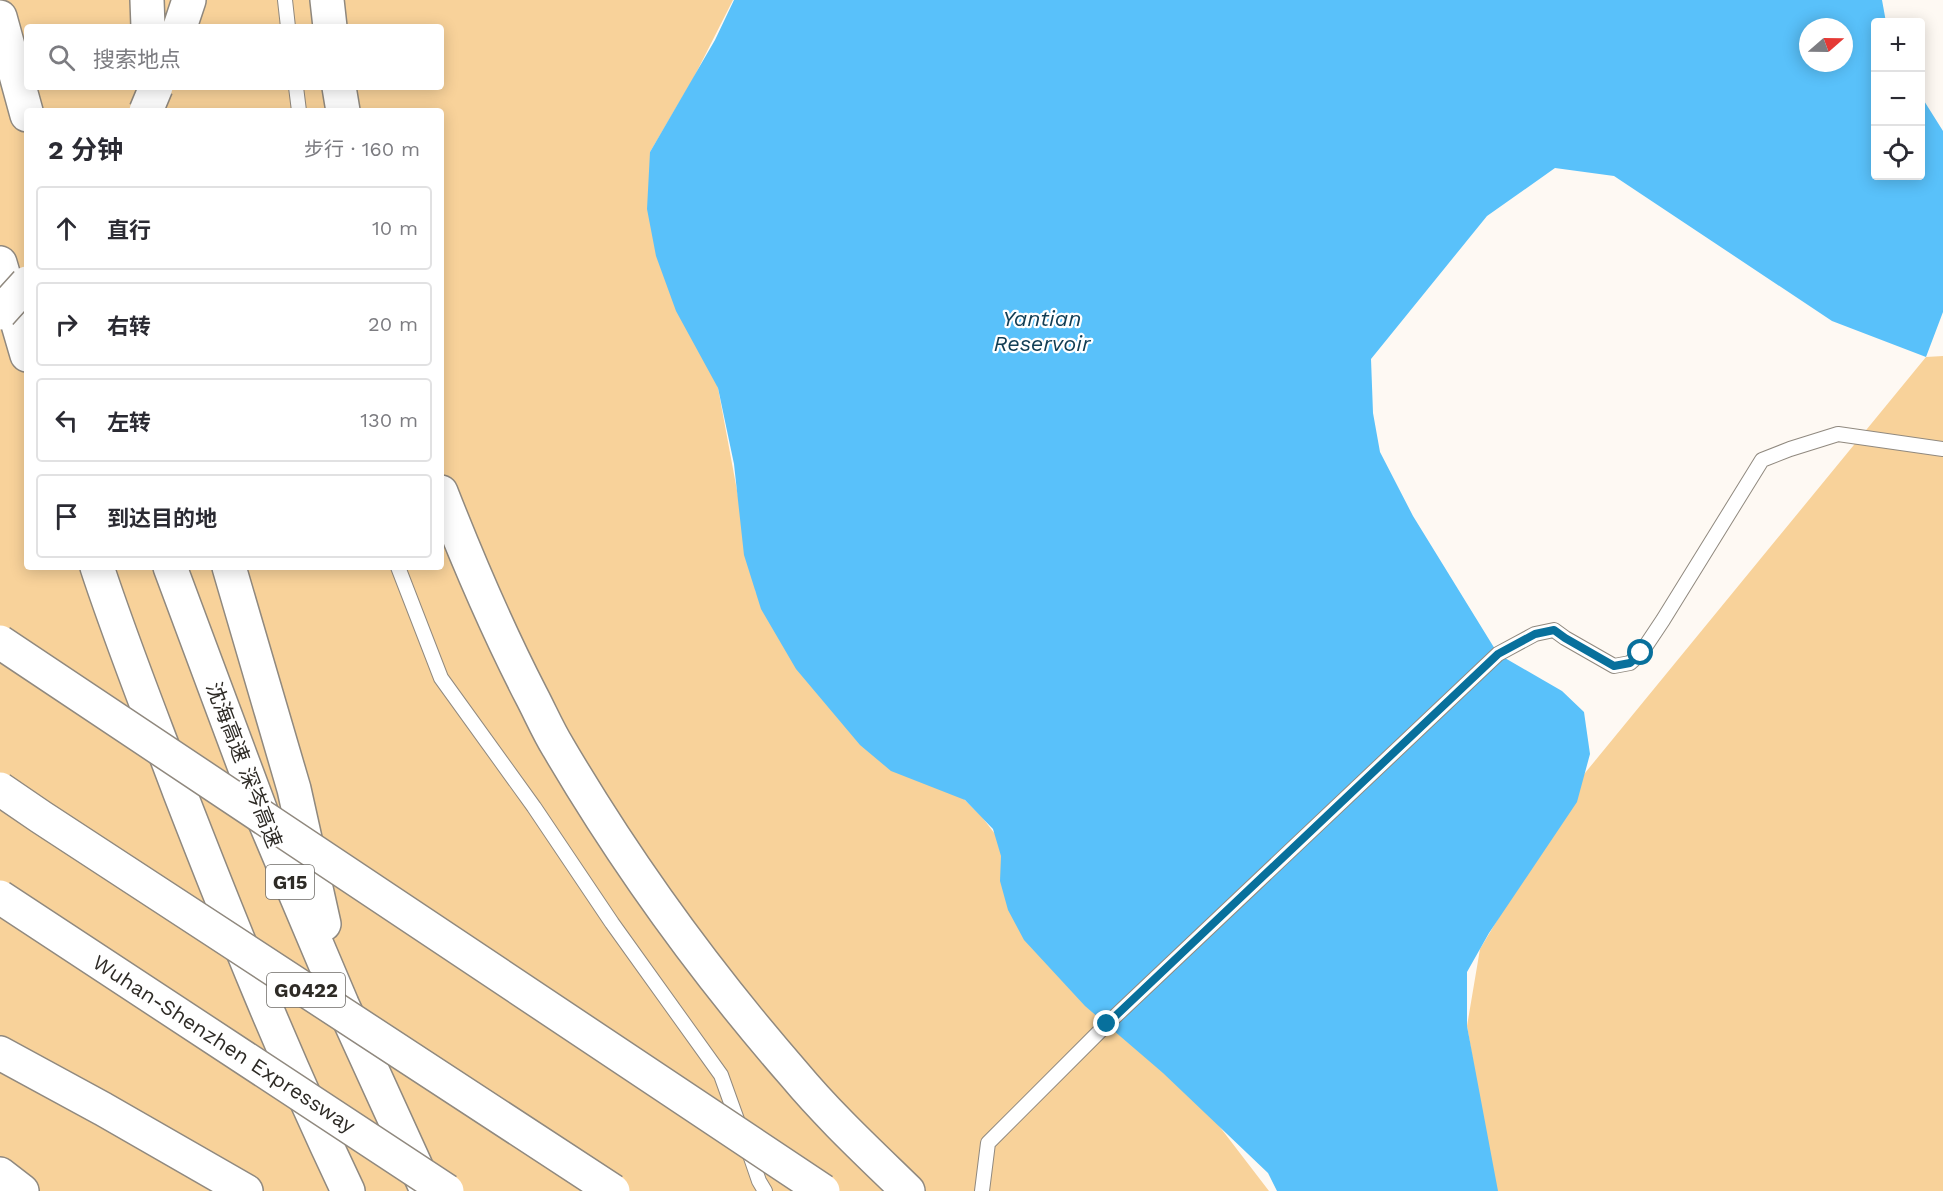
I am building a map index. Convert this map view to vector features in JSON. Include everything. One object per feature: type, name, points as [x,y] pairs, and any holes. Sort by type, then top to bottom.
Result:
[{"type":"highway","points":[[147,0],[148,24]]},
{"type":"highway","points":[[181,24],[189,0]]},
{"type":"highway","points":[[327,0],[330,24]]},
{"type":"highway","points":[[0,17],[25,108]]},
{"type":"highway","points":[[148,108],[149,90]]},
{"type":"highway","points":[[149,108],[155,90]]},
{"type":"highway","points":[[340,90],[342,108]]},
{"type":"highway","points":[[0,263],[24,344]]},
{"type":"highway","points":[[0,313],[24,286]]},
{"type":"highway","points":[[444,500],[466,558],[510,655],[557,746],[609,829],[667,915],[795,1076],[862,1147],[908,1191]]},
{"type":"highway","points":[[98,570],[115,623],[212,874],[319,1130],[348,1191]]},
{"type":"highway","name":"沈海高速 深岑高速","points":[[171,570],[265,822],[342,1004],[427,1191]]},
{"type":"highway","points":[[229,570],[294,789],[342,1004]]},
{"type":"highway","points":[[0,642],[823,1191]]},
{"type":"highway","name":"G0422","points":[[0,789],[613,1191]]},
{"type":"highway","name":"Wuhan-Shenzhen Expressway","points":[[0,897],[447,1191]]},
{"type":"highway","points":[[0,1053],[246,1191]]},
{"type":"highway","points":[[0,1174],[22,1191]]},
{"type":"lane","points":[[285,0],[288,24]]},
{"type":"lane","points":[[296,90],[299,108]]},
{"type":"lane","points":[[982,1191],[988,1143],[1107,1024],[1498,654],[1535,634],[1554,630],[1614,666],[1630,663],[1641,653],[1663,620],[1762,460],[1838,434],[1943,449]]},
{"type":"lane","points":[[399,570],[441,678],[721,1075],[759,1181],[765,1191]]},
{"type":"shaded area","points":[[0,0],[733,0],[693,79],[650,152],[718,388],[756,593],[982,817],[1269,1191],[0,1191]]},
{"type":"shaded area","points":[[1943,356],[1943,1191],[1495,1191],[1467,1026],[1480,949],[1585,773],[1926,357]]},
{"type":"water","name":"Yantian Reservoir","points":[[734,0],[1882,0],[1885,18],[1871,18],[1871,180],[1925,180],[1925,102],[1943,131],[1943,312],[1926,357],[1832,321],[1614,176],[1555,168],[1487,216],[1371,359],[1373,413],[1380,452],[1413,516],[1498,654],[1562,691],[1584,712],[1590,754],[1577,802],[1489,933],[1467,972],[1467,1026],[1498,1191],[1277,1191],[1268,1173],[1163,1073],[1085,1006],[1024,940],[1008,910],[1000,881],[1001,856],[993,829],[965,800],[891,771],[860,745],[796,669],[761,609],[744,555],[734,464],[718,388],[676,311],[656,256],[647,209],[650,152],[715,40]]},
{"type":"route","points":[[1107,1024],[1498,654],[1535,634],[1554,630],[1614,666],[1630,663],[1641,653]]}]
